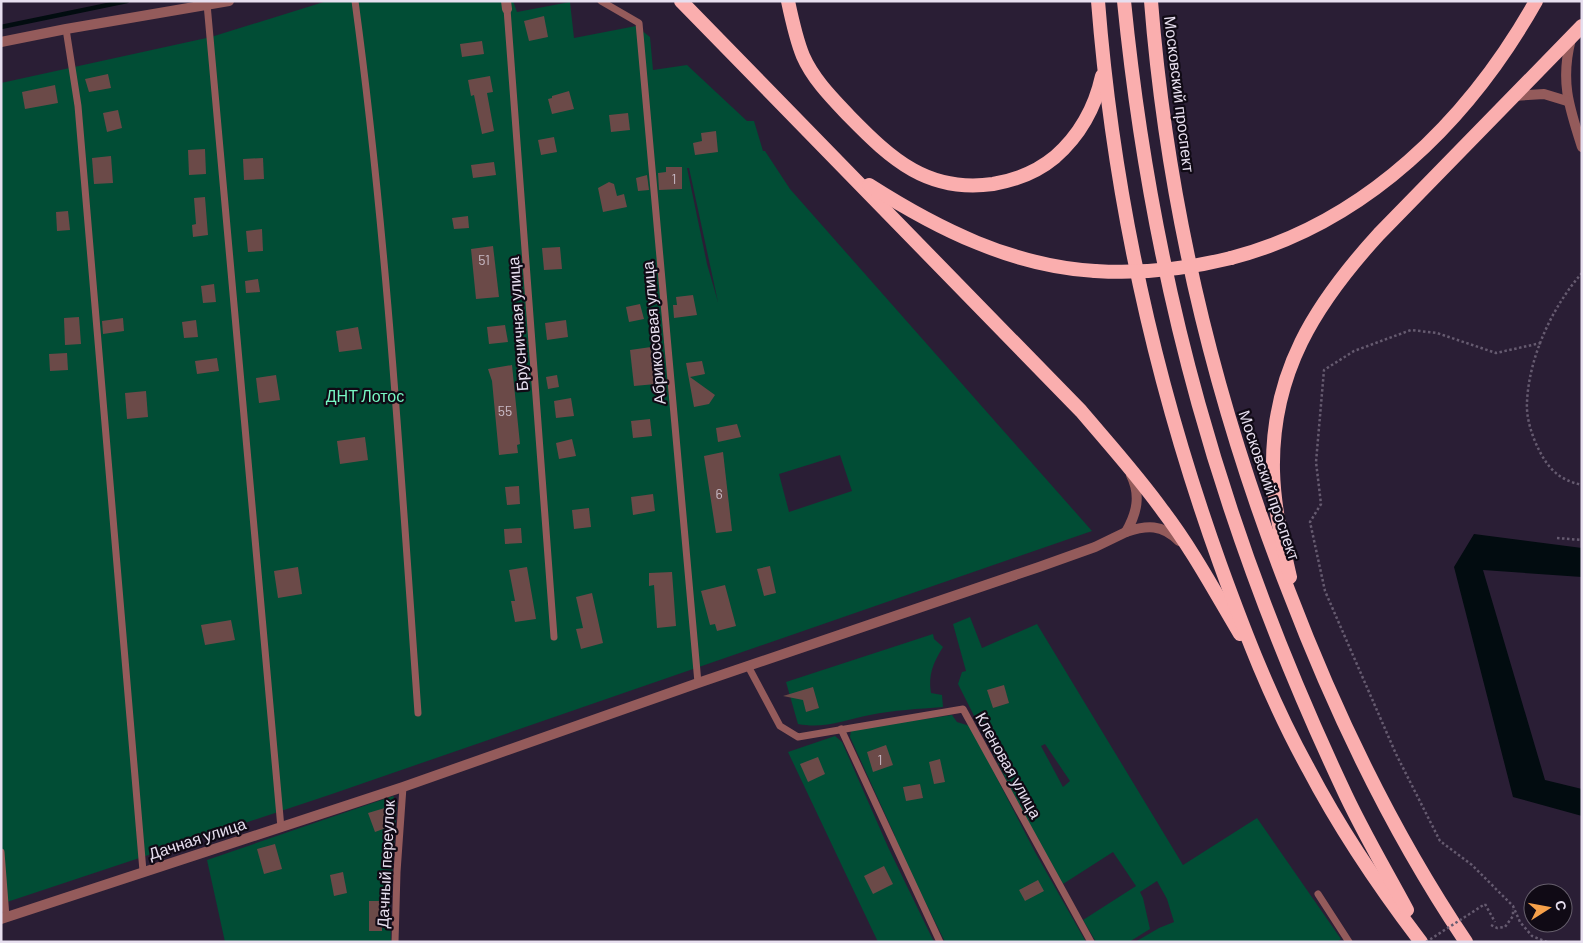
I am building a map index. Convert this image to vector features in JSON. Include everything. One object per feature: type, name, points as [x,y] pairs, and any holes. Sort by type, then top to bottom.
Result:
[{"type":"highway","points":[[681,1],[1013,340],[1125,462],[1164,512],[1193,555],[1262,672]]},
{"type":"highway","points":[[788,1],[803,57],[817,80],[835,101],[872,139],[892,156],[928,178],[949,184],[966,186],[1000,183],[1017,179],[1047,164],[1062,150],[1089,116],[1098,94],[1104,62]]},
{"type":"highway","points":[[1098,1],[1104,62],[1128,224],[1162,377],[1209,532],[1262,672],[1283,720],[1320,790],[1373,874],[1424,942]]},
{"type":"highway","points":[[1124,1],[1137,115],[1154,223],[1184,357],[1222,488],[1251,572],[1304,702],[1343,789],[1424,942]]},
{"type":"highway","name":"Московский проспект","points":[[1151,1],[1171,164],[1202,320],[1232,432],[1267,536],[1303,631],[1345,729],[1390,818],[1422,875],[1466,942]]},
{"type":"highway","points":[[847,171],[936,225],[972,242],[1010,255],[1042,263],[1095,271],[1117,272],[1178,268],[1231,258],[1274,246],[1340,214],[1398,170],[1423,148],[1478,88],[1507,50],[1536,1]]},
{"type":"highway","points":[[1303,631],[1281,537],[1273,471],[1279,407],[1297,350],[1310,321],[1347,268],[1577,31]]},
{"type":"street","points":[[1,42],[66,28],[229,1]]},
{"type":"street","points":[[1577,31],[1564,73],[1567,101],[1582,147]]},
{"type":"street","points":[[1513,96],[1544,94],[1567,101]]},
{"type":"street","points":[[1125,462],[1135,482],[1137,499],[1135,516],[1126,532]]},
{"type":"street","name":"Дачная улица","points":[[4,918],[403,787],[698,683],[1039,567],[1144,526],[1159,527],[1172,534],[1193,555]]},
{"type":"lane","points":[[355,1],[371,124],[399,450],[418,713]]},
{"type":"lane","name":"Абрикосовая улица","points":[[602,1],[639,23],[698,683]]},
{"type":"lane","points":[[207,4],[281,828]]},
{"type":"lane","name":"Брусничная улица","points":[[507,5],[554,637]]},
{"type":"lane","points":[[66,28],[78,106],[143,872]]},
{"type":"lane","name":"Кленовая улица","points":[[748,666],[780,726],[798,737],[963,709],[1091,942]]},
{"type":"lane","points":[[841,729],[940,942]]},
{"type":"lane","name":"Дачный переулок","points":[[395,942],[397,872],[403,787]]},
{"type":"lane","points":[[1,852],[4,918]]},
{"type":"lane","points":[[1318,894],[1349,942]]},
{"type":"path","points":[[1582,273],[1547,328],[1532,368],[1526,404],[1532,436],[1546,464],[1566,482],[1582,485]]},
{"type":"path","points":[[1541,343],[1496,353],[1437,333],[1411,330],[1354,351],[1324,370],[1316,462],[1321,504],[1310,522],[1325,591],[1396,754],[1440,842],[1472,865],[1513,906],[1520,922],[1532,936],[1547,942]]},
{"type":"path","points":[[1557,538],[1582,540]]},
{"type":"path","points":[[1424,942],[1485,904],[1495,922]]},
{"type":"path","points":[[1491,925],[1497,928],[1505,927],[1512,916],[1513,906]]},
{"type":"green space","name":"ДНТ Лотос","points":[[327,1],[513,1],[517,12],[570,2],[574,38],[636,26],[650,37],[653,70],[687,65],[747,121],[754,121],[763,151],[765,151],[790,189],[1092,531],[332,794],[1,904],[1,83],[211,37]],"holes":[[[687,168],[689,168],[718,302],[707,264]],[[840,455],[852,491],[789,512],[779,474]]]},
{"type":"green space","points":[[970,617],[982,648],[1037,624],[1183,865],[1257,818],[1341,939],[1337,942],[1135,942],[1159,928],[1174,922],[1167,899],[1157,881],[1140,892],[1150,929],[1129,942],[1096,942],[1083,920],[1136,886],[1113,852],[1063,884],[1021,809],[958,684],[962,672],[966,671],[953,624]],"holes":[[[1045,744],[1070,781],[1063,787],[1041,746]]]},
{"type":"green space","points":[[933,634],[934,639],[943,647],[932,669],[930,680],[931,693],[942,695],[943,707],[888,712],[826,725],[798,724],[786,682]]},
{"type":"green space","points":[[952,715],[957,722],[970,726],[1035,852],[1086,942],[945,942],[893,837],[895,836],[850,737],[851,730]]},
{"type":"green space","points":[[835,736],[842,742],[888,847],[934,942],[878,942],[788,752]]},
{"type":"green space","points":[[393,796],[397,802],[390,904],[391,942],[225,942],[207,860]]},
{"type":"shaded area","points":[[1474,534],[1582,548],[1582,577],[1483,570],[1545,780],[1582,789],[1582,816],[1513,797],[1454,567]]},
{"type":"building","points":[[544,16],[548,37],[529,41],[524,21]]},
{"type":"building","points":[[482,41],[484,54],[462,57],[460,44]]},
{"type":"building","points":[[108,74],[111,88],[89,92],[85,79]]},
{"type":"building","points":[[490,76],[493,92],[487,93],[494,131],[482,134],[474,95],[471,96],[468,80]]},
{"type":"building","points":[[55,85],[58,103],[25,109],[22,92]]},
{"type":"building","points":[[569,91],[574,109],[552,114],[548,99]]},
{"type":"building","points":[[118,110],[122,128],[107,132],[103,113]]},
{"type":"building","points":[[628,113],[630,130],[611,132],[609,115]]},
{"type":"building","points":[[716,131],[718,152],[695,155],[693,143],[702,141],[701,133]]},
{"type":"building","points":[[554,137],[557,152],[541,155],[538,140]]},
{"type":"building","points":[[205,149],[206,174],[189,175],[188,150]]},
{"type":"building","points":[[111,156],[113,183],[94,184],[92,158]]},
{"type":"building","points":[[263,158],[264,179],[244,180],[243,159]]},
{"type":"building","points":[[494,162],[496,175],[473,178],[471,165]]},
{"type":"building","points":[[666,167],[682,167],[682,189],[659,190],[658,173],[666,172]]},
{"type":"building","points":[[647,175],[649,190],[638,191],[636,178]]},
{"type":"building","points":[[609,182],[614,184],[617,196],[624,194],[627,207],[603,212],[598,188]]},
{"type":"building","points":[[205,197],[208,235],[193,237],[192,225],[196,224],[194,198]]},
{"type":"building","points":[[68,211],[70,230],[57,231],[56,212]]},
{"type":"building","points":[[468,216],[469,228],[454,229],[452,218]]},
{"type":"building","points":[[262,229],[263,251],[248,252],[246,231]]},
{"type":"building","points":[[493,246],[499,297],[476,299],[471,249]]},
{"type":"building","points":[[560,247],[562,269],[544,270],[542,248]]},
{"type":"building","points":[[258,279],[260,292],[246,293],[245,281]]},
{"type":"building","points":[[214,284],[216,302],[203,303],[201,286]]},
{"type":"building","points":[[693,295],[697,315],[674,318],[673,305],[677,305],[676,297]]},
{"type":"building","points":[[640,304],[644,319],[629,322],[626,307]]},
{"type":"building","points":[[79,317],[81,344],[65,345],[64,318]]},
{"type":"building","points":[[123,318],[124,331],[103,334],[102,321]]},
{"type":"building","points":[[196,320],[198,337],[184,338],[182,322]]},
{"type":"building","points":[[566,320],[568,337],[547,340],[545,323]]},
{"type":"building","points":[[505,325],[508,342],[489,344],[487,327]]},
{"type":"building","points":[[358,327],[362,349],[339,352],[336,331]]},
{"type":"building","points":[[651,347],[656,384],[634,386],[630,350]]},
{"type":"building","points":[[67,353],[68,370],[50,371],[49,354]]},
{"type":"building","points":[[217,358],[219,371],[197,374],[195,361]]},
{"type":"building","points":[[702,361],[705,374],[690,377],[715,395],[709,404],[694,407],[686,363]]},
{"type":"building","points":[[512,365],[520,444],[517,445],[518,453],[499,455],[492,381],[488,369]]},
{"type":"building","points":[[276,375],[280,400],[259,403],[256,378]]},
{"type":"building","points":[[557,375],[559,387],[548,389],[546,377]]},
{"type":"building","points":[[146,391],[148,417],[127,419],[125,393]]},
{"type":"building","points":[[571,398],[574,416],[556,418],[554,401]]},
{"type":"building","points":[[650,419],[652,436],[633,438],[631,421]]},
{"type":"building","points":[[737,424],[741,437],[718,442],[716,428]]},
{"type":"building","points":[[365,437],[368,460],[340,464],[337,441]]},
{"type":"building","points":[[572,439],[576,456],[559,459],[556,443]]},
{"type":"building","points":[[723,452],[732,531],[716,533],[704,456]]},
{"type":"building","points":[[519,486],[520,504],[507,505],[505,487]]},
{"type":"building","points":[[653,494],[655,511],[633,515],[631,497]]},
{"type":"building","points":[[589,508],[591,527],[574,529],[572,510]]},
{"type":"building","points":[[521,528],[522,543],[505,544],[504,529]]},
{"type":"building","points":[[770,566],[776,593],[764,596],[757,569]]},
{"type":"building","points":[[298,567],[302,594],[278,598],[274,571]]},
{"type":"building","points":[[527,567],[536,619],[515,622],[511,601],[515,601],[509,570]]},
{"type":"building","points":[[672,572],[676,626],[657,628],[654,585],[649,586],[649,573]]},
{"type":"building","points":[[725,585],[736,626],[717,631],[715,624],[710,625],[701,591]]},
{"type":"building","points":[[592,593],[603,643],[581,649],[576,629],[583,628],[576,597]]},
{"type":"building","points":[[231,620],[235,640],[205,645],[201,625]]},
{"type":"building","points":[[1004,685],[1009,703],[993,708],[987,690]]},
{"type":"building","points":[[813,687],[819,708],[806,712],[803,700],[783,696]]},
{"type":"building","points":[[886,745],[893,765],[873,772],[867,752]]},
{"type":"building","points":[[818,757],[825,774],[808,782],[800,764]]},
{"type":"building","points":[[940,759],[945,782],[934,784],[929,762]]},
{"type":"building","points":[[920,784],[923,798],[906,801],[903,787]]},
{"type":"building","points":[[388,807],[392,819],[384,821],[386,828],[375,832],[368,813]]},
{"type":"building","points":[[275,844],[282,869],[264,874],[257,849]]},
{"type":"building","points":[[884,866],[893,884],[873,894],[864,876]]},
{"type":"building","points":[[343,872],[347,893],[334,896],[330,875]]},
{"type":"building","points":[[1038,880],[1044,891],[1025,901],[1019,890]]},
{"type":"building","points":[[369,901],[382,901],[382,931],[369,931]]},
{"type":"waterway","points":[[1,27],[127,1]]}]
